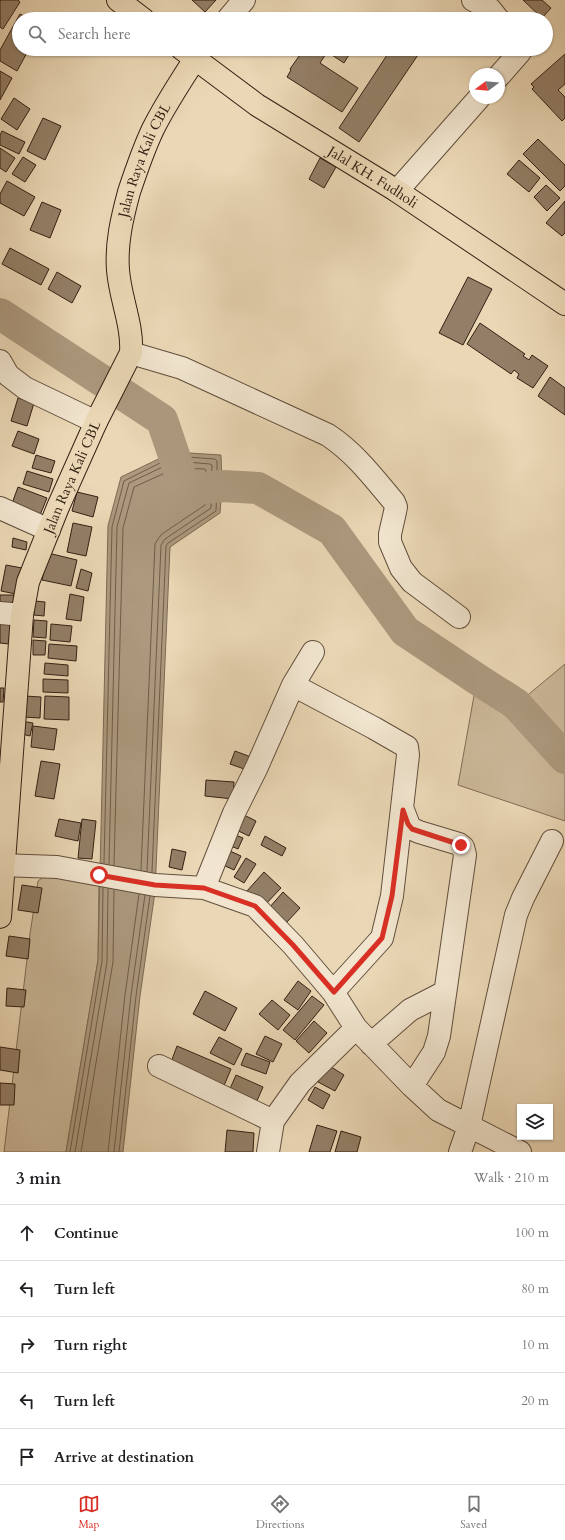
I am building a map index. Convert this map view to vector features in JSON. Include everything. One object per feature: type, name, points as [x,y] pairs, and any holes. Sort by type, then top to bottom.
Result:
[{"type":"main road","points":[[118,0],[134,12]]},
{"type":"main road","name":"Jalan Raya Kali CBL","points":[[0,917],[2,865],[22,615],[28,582],[96,422],[130,356],[132,343],[130,327],[118,271],[117,247],[123,214],[138,163],[153,129],[192,56]]},
{"type":"main road","name":"Jalal KH. Fudholi","points":[[199,56],[257,105],[397,191],[565,304]]},
{"type":"street","points":[[234,12],[244,0]]},
{"type":"street","points":[[473,0],[490,8],[493,12]]},
{"type":"street","points":[[505,69],[516,56]]},
{"type":"street","points":[[397,191],[474,104]]},
{"type":"street","points":[[130,356],[182,368],[328,435],[345,446],[394,502],[396,507],[390,534],[390,542],[401,568],[412,582],[459,617]]},
{"type":"street","points":[[0,361],[8,375],[25,388],[96,422]]},
{"type":"street","points":[[0,508],[49,530]]},
{"type":"street","points":[[0,613],[22,615]]},
{"type":"street","points":[[204,888],[234,813],[256,769],[293,685],[313,652]]},
{"type":"street","points":[[293,685],[374,728],[407,748],[408,755],[403,810],[392,896],[382,938],[334,992]]},
{"type":"street","points":[[403,810],[408,824],[412,829],[458,844],[464,849],[464,861],[439,1036],[434,1052],[412,1086]]},
{"type":"street","points":[[460,1152],[469,1126],[516,915],[552,841]]},
{"type":"street","points":[[2,865],[57,866],[155,885],[204,888],[255,906],[293,945],[334,992],[356,1028],[412,1086],[438,1110],[520,1152]]},
{"type":"street","points":[[371,1044],[410,1010],[445,992]]},
{"type":"street","points":[[268,1152],[273,1121],[300,1083],[356,1028]]},
{"type":"street","points":[[159,1066],[273,1121]]},
{"type":"shaded area","points":[[565,664],[565,821],[458,785],[477,679],[517,704]]},
{"type":"shaded area","points":[[57,867],[99,875],[98,960],[66,1152],[4,1152],[30,934],[38,881]]},
{"type":"water","points":[[173,452],[221,455],[222,486],[220,513],[170,547],[155,892],[140,996],[123,1152],[66,1152],[98,960],[108,526],[121,477]]},
{"type":"building","points":[[0,0],[18,0],[20,2],[14,12],[12,12],[12,15],[3,29],[0,27]]},
{"type":"building","points":[[192,0],[216,0],[205,12]]},
{"type":"building","points":[[523,0],[542,0],[551,8],[547,12],[536,12]]},
{"type":"building","points":[[12,28],[12,56],[25,56],[17,71],[0,61],[0,50]]},
{"type":"building","points":[[565,54],[565,84],[558,90],[565,97],[565,118],[562,121],[532,89],[534,87],[531,84]]},
{"type":"building","points":[[299,56],[324,56],[320,63],[358,88],[342,112],[287,77],[291,70],[290,69]]},
{"type":"building","points":[[334,56],[348,56],[344,63]]},
{"type":"building","points":[[386,56],[417,56],[359,142],[339,128]]},
{"type":"building","points":[[0,71],[12,78],[0,100]]},
{"type":"building","points":[[14,98],[30,109],[17,130],[1,119]]},
{"type":"building","points":[[43,118],[61,126],[45,160],[27,151]]},
{"type":"building","points":[[2,131],[25,142],[19,154],[0,145],[0,135]]},
{"type":"building","points":[[538,139],[565,165],[565,186],[560,191],[523,154]]},
{"type":"building","points":[[0,148],[15,158],[6,172],[0,168]]},
{"type":"building","points":[[23,157],[36,165],[25,182],[12,174]]},
{"type":"building","points":[[320,158],[336,167],[324,188],[309,179]]},
{"type":"building","points":[[519,160],[540,178],[529,192],[507,174]]},
{"type":"building","points":[[7,181],[35,197],[24,216],[0,203],[0,194]]},
{"type":"building","points":[[546,185],[560,198],[547,211],[534,197]]},
{"type":"building","points":[[565,201],[565,233],[562,236],[546,223]]},
{"type":"building","points":[[42,202],[61,210],[50,238],[30,230]]},
{"type":"building","points":[[10,248],[49,269],[41,285],[2,264]]},
{"type":"building","points":[[57,272],[81,286],[72,303],[48,289]]},
{"type":"building","points":[[468,277],[492,289],[463,345],[439,333]]},
{"type":"building","points":[[480,323],[525,354],[523,356],[529,360],[532,355],[548,366],[533,388],[517,378],[519,374],[514,370],[511,374],[467,344]]},
{"type":"building","points":[[550,377],[565,388],[565,415],[538,396]]},
{"type":"building","points":[[18,398],[34,403],[27,426],[11,421]]},
{"type":"building","points":[[18,431],[39,439],[34,454],[12,446]]},
{"type":"building","points":[[36,455],[55,461],[51,473],[32,468]]},
{"type":"building","points":[[27,471],[53,479],[49,492],[23,484]]},
{"type":"building","points":[[18,487],[47,498],[38,520],[10,509]]},
{"type":"building","points":[[77,492],[98,497],[93,517],[72,511]]},
{"type":"building","points":[[73,523],[92,527],[86,556],[67,552]]},
{"type":"building","points":[[13,538],[27,542],[26,550],[12,547]]},
{"type":"building","points":[[48,553],[77,560],[71,586],[42,580]]},
{"type":"building","points":[[6,565],[22,568],[16,594],[1,591]]},
{"type":"building","points":[[81,569],[92,573],[88,591],[76,588]]},
{"type":"building","points":[[70,594],[84,597],[81,621],[66,619]]},
{"type":"building","points":[[0,595],[15,595],[14,611],[0,610]]},
{"type":"building","points":[[35,601],[45,602],[44,616],[34,615]]},
{"type":"building","points":[[34,620],[47,621],[46,638],[33,637]]},
{"type":"building","points":[[0,621],[10,622],[9,644],[0,643]]},
{"type":"building","points":[[51,624],[72,626],[70,642],[50,640]]},
{"type":"building","points":[[33,640],[46,641],[45,655],[33,655]]},
{"type":"building","points":[[49,644],[77,646],[76,661],[48,658]]},
{"type":"building","points":[[45,663],[68,665],[68,676],[44,674]]},
{"type":"building","points":[[43,679],[68,680],[68,693],[43,692]]},
{"type":"building","points":[[0,688],[4,688],[3,702],[0,702]]},
{"type":"building","points":[[25,696],[41,697],[40,718],[23,717]]},
{"type":"building","points":[[45,696],[69,697],[69,720],[44,719]]},
{"type":"building","points":[[21,721],[33,723],[30,736],[18,733]]},
{"type":"building","points":[[33,726],[57,729],[54,750],[31,747]]},
{"type":"building","points":[[235,751],[251,757],[247,770],[230,764]]},
{"type":"building","points":[[41,761],[60,764],[54,799],[35,796]]},
{"type":"building","points":[[206,780],[234,782],[233,799],[205,796]]},
{"type":"building","points":[[238,812],[256,821],[249,836],[230,827]]},
{"type":"building","points":[[59,819],[81,823],[78,841],[55,836]]},
{"type":"building","points":[[82,819],[96,821],[92,859],[78,858]]},
{"type":"building","points":[[228,832],[243,838],[238,849],[224,843]]},
{"type":"building","points":[[265,836],[286,848],[282,856],[261,845]]},
{"type":"building","points":[[172,849],[186,852],[182,870],[169,867]]},
{"type":"building","points":[[230,851],[241,856],[234,870],[223,865]]},
{"type":"building","points":[[246,858],[256,864],[244,883],[234,877]]},
{"type":"building","points":[[264,872],[281,888],[263,907],[247,891]]},
{"type":"building","points":[[22,885],[42,888],[38,913],[18,910]]},
{"type":"building","points":[[283,892],[300,908],[286,923],[269,908]]},
{"type":"building","points":[[9,936],[30,939],[28,959],[6,956]]},
{"type":"building","points":[[298,981],[311,991],[298,1010],[284,1000]]},
{"type":"building","points":[[7,988],[26,990],[24,1007],[6,1006]]},
{"type":"building","points":[[205,991],[237,1008],[225,1031],[193,1014]]},
{"type":"building","points":[[312,996],[324,1005],[295,1040],[283,1030]]},
{"type":"building","points":[[272,1000],[290,1015],[278,1030],[259,1014]]},
{"type":"building","points":[[314,1021],[327,1033],[309,1053],[296,1041]]},
{"type":"building","points":[[265,1036],[282,1044],[273,1062],[256,1054]]},
{"type":"building","points":[[219,1037],[242,1049],[234,1065],[210,1053]]},
{"type":"building","points":[[177,1046],[231,1069],[223,1088],[170,1065]]},
{"type":"building","points":[[0,1047],[20,1050],[18,1073],[0,1070]]},
{"type":"building","points":[[246,1053],[270,1062],[266,1074],[241,1065]]},
{"type":"building","points":[[328,1065],[344,1075],[335,1091],[318,1082]]},
{"type":"building","points":[[236,1075],[263,1087],[256,1103],[229,1091]]},
{"type":"building","points":[[0,1083],[15,1084],[14,1105],[0,1105]]},
{"type":"building","points":[[315,1087],[330,1095],[323,1109],[308,1100]]},
{"type":"building","points":[[317,1125],[337,1131],[330,1152],[309,1152]]},
{"type":"building","points":[[227,1130],[254,1133],[253,1152],[225,1152]]},
{"type":"building","points":[[341,1131],[361,1137],[357,1152],[335,1152]]},
{"type":"waterway","points":[[0,314],[162,420],[179,470],[180,491]]},
{"type":"waterway","points":[[178,493],[180,491],[222,486],[258,488],[332,530],[405,631],[516,704],[565,758]]},
{"type":"route","points":[[99,875],[155,885],[204,888],[255,906],[293,945],[334,992],[382,938],[392,896],[403,810],[410,828],[461,845]]}]
